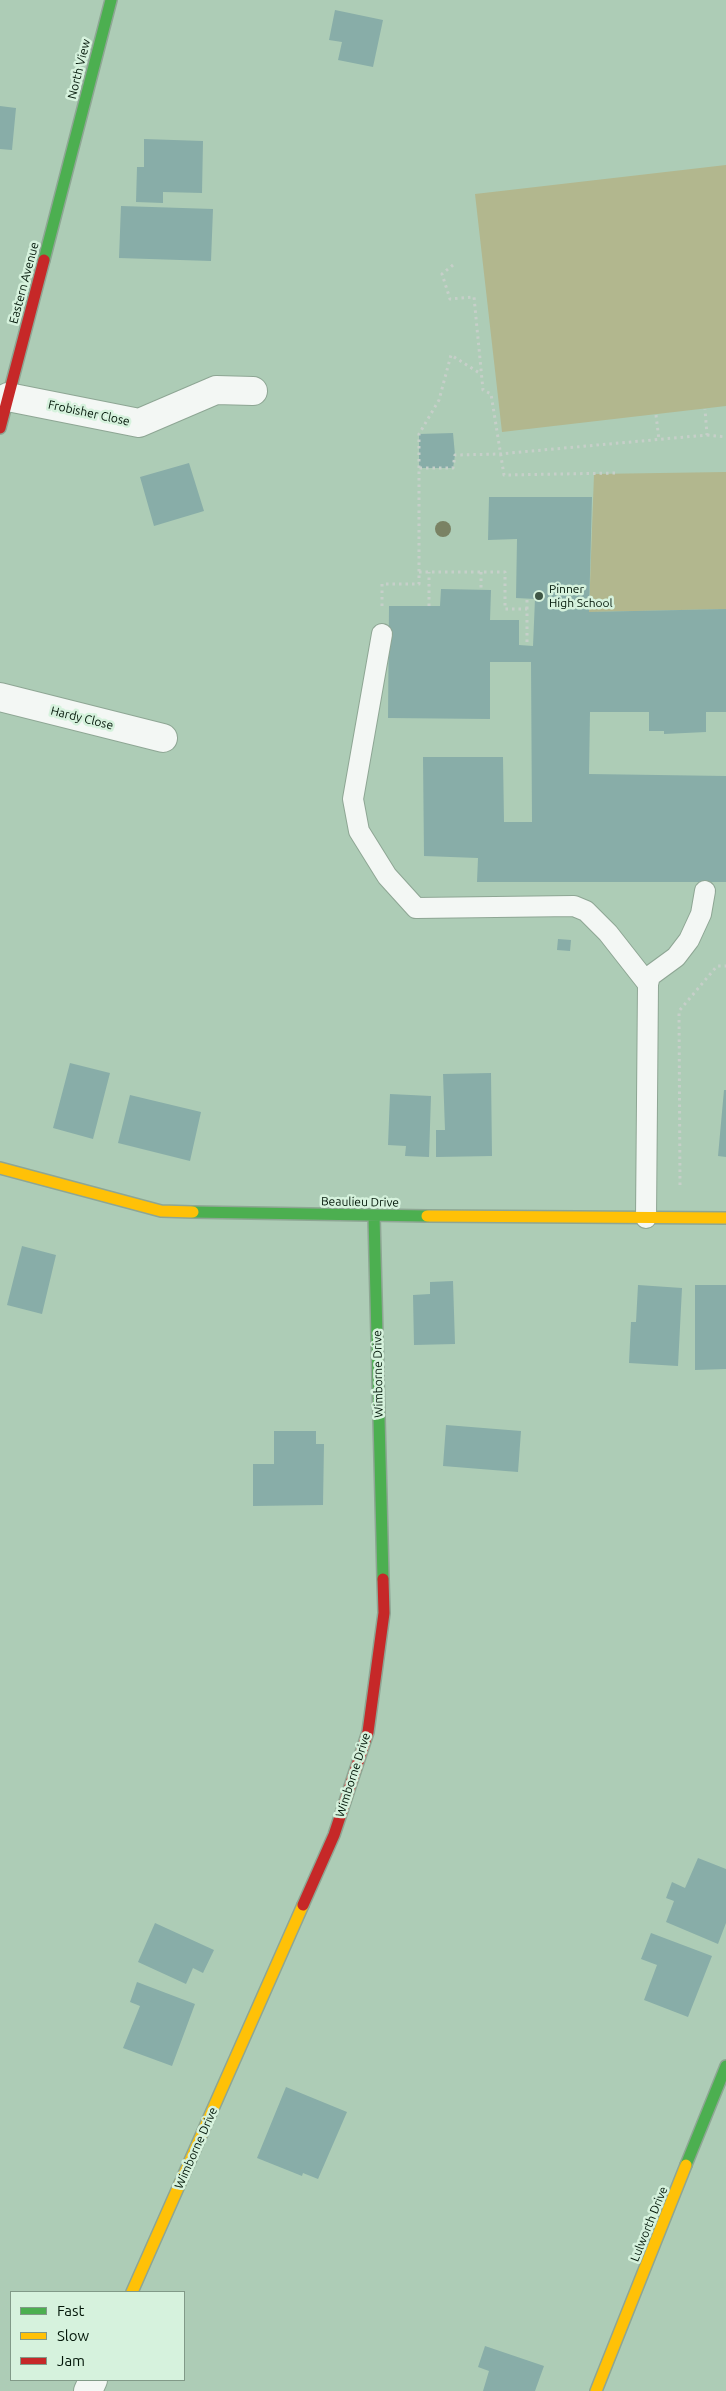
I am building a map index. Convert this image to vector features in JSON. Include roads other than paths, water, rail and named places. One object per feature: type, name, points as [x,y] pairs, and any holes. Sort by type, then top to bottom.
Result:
[{"type":"street","name":"North View","points":[[74,145],[111,0]]},
{"type":"street","name":"Eastern Avenue","points":[[0,428],[74,145]]},
{"type":"street","name":"Frobisher Close","points":[[8,396],[139,423],[216,390],[253,391]]},
{"type":"street","name":"Hardy Close","points":[[0,697],[163,738]]},
{"type":"street","name":"Beaulieu Drive","points":[[0,1168],[161,1211],[374,1216],[726,1218]]},
{"type":"street","name":"Wimborne Drive","points":[[132,2291],[334,1835],[368,1732],[384,1612],[374,1216]]},
{"type":"street","name":"Lulworth Drive","points":[[596,2391],[726,2066]]},
{"type":"lane","points":[[382,634],[353,799],[358,831],[387,876],[416,908],[574,906],[586,911],[608,933],[648,984]]},
{"type":"lane","points":[[646,1218],[648,984],[650,976],[676,956],[689,940],[701,914],[705,891]]},
{"type":"place","name":"Pinner High School","points":[[539,596]]}]
